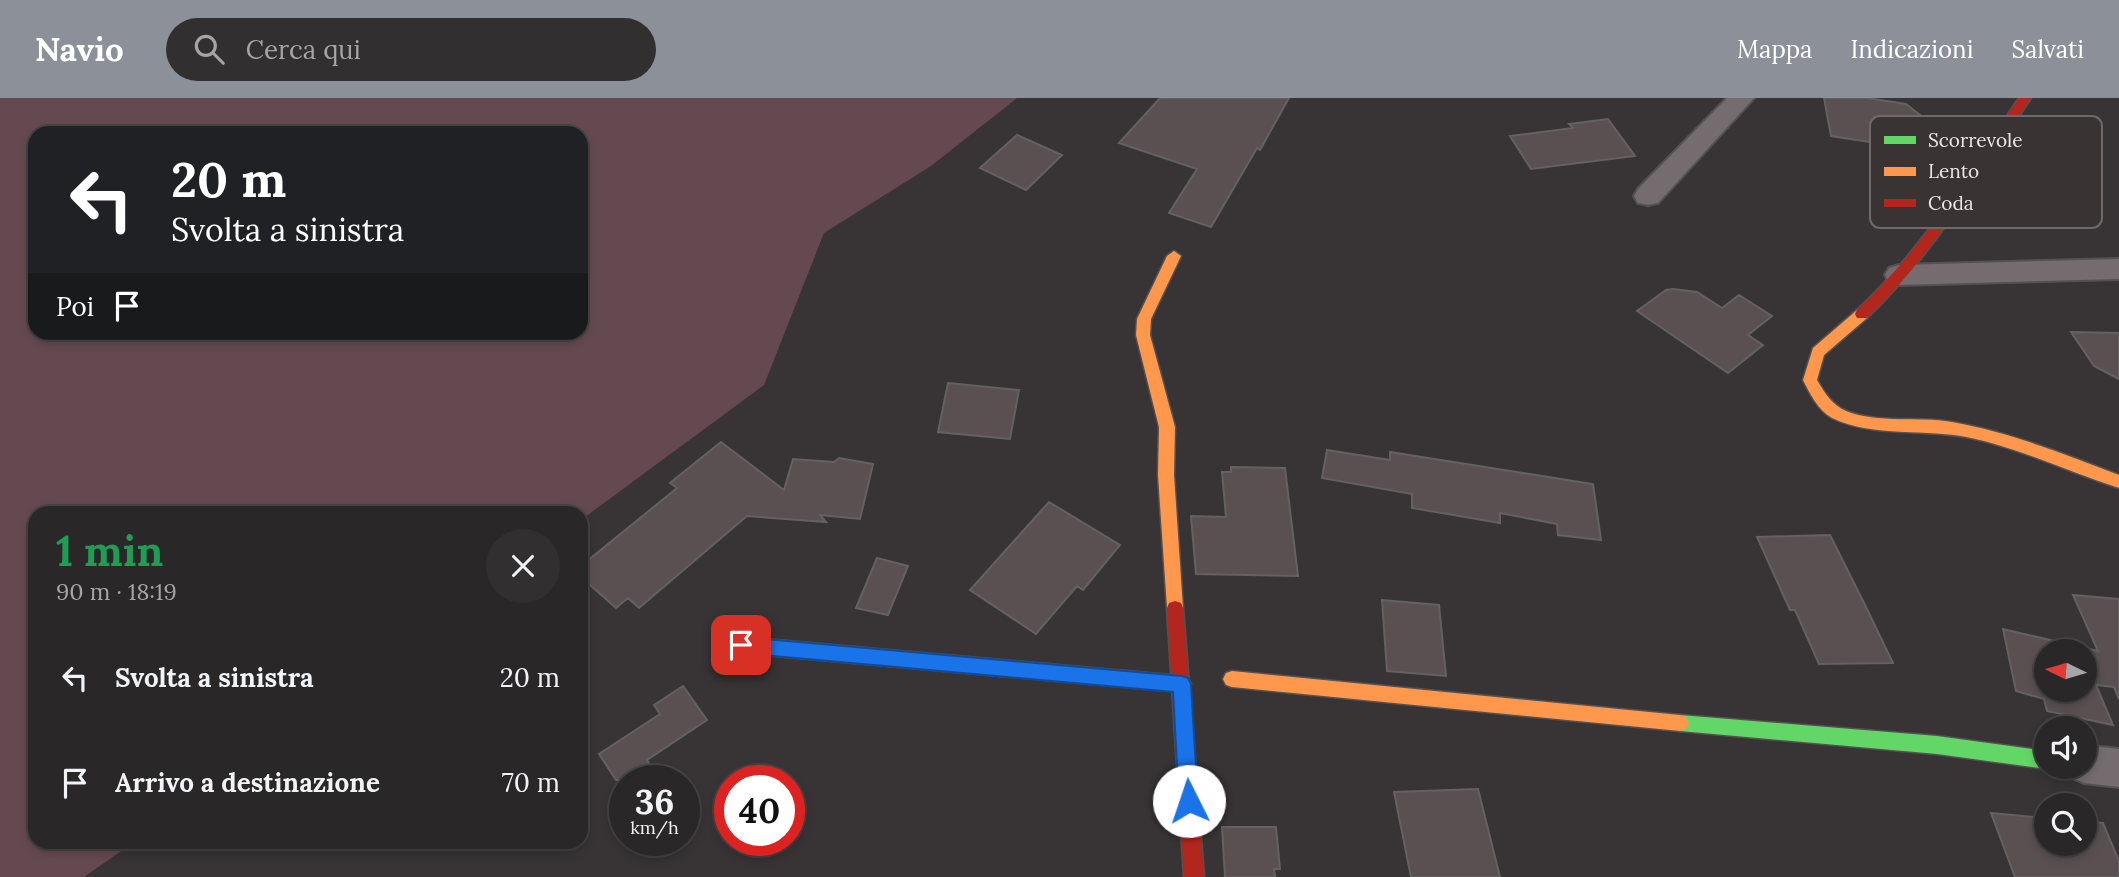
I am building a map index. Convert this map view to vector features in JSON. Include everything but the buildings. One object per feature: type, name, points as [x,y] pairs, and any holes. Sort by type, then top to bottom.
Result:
[{"type":"street","points":[[1648,196],[1741,98]]},
{"type":"street","points":[[2013,116],[2025,98]]},
{"type":"street","points":[[1935,228],[1876,302],[1818,352],[1810,380],[1819,397],[1838,415],[1871,423],[1928,424],[2009,442],[2119,482]]},
{"type":"street","points":[[1174,256],[1144,320],[1143,335],[1167,427],[1166,475],[1194,877]]},
{"type":"street","points":[[1899,275],[2119,269]]},
{"type":"street","points":[[741,645],[1182,684]]},
{"type":"street","points":[[1232,680],[1937,745],[2034,758]]},
{"type":"street","points":[[2097,765],[2119,768]]},
{"type":"shaded area","points":[[0,98],[1017,98],[931,166],[824,233],[764,385],[588,515],[588,506],[28,506],[28,849],[124,849],[84,877],[0,877]]},
{"type":"traffic: fast","points":[[741,645],[1182,684]]},
{"type":"traffic: fast","points":[[1680,723],[1937,745],[2034,758]]},
{"type":"traffic: slow","points":[[1174,256],[1144,319],[1143,335],[1167,427],[1166,475],[1175,608]]},
{"type":"traffic: slow","points":[[1862,314],[1818,352],[1810,380],[1822,400],[1836,413],[1868,422],[1938,426],[1974,432],[2037,451],[2119,482]]},
{"type":"traffic: slow","points":[[1232,679],[1680,723]]},
{"type":"traffic: jam","points":[[2013,116],[2025,98]]},
{"type":"traffic: jam","points":[[1862,314],[1907,267],[1936,228]]},
{"type":"traffic: jam","points":[[1175,608],[1194,877]]},
{"type":"route","points":[[741,645],[1182,684],[1189,801]]}]
